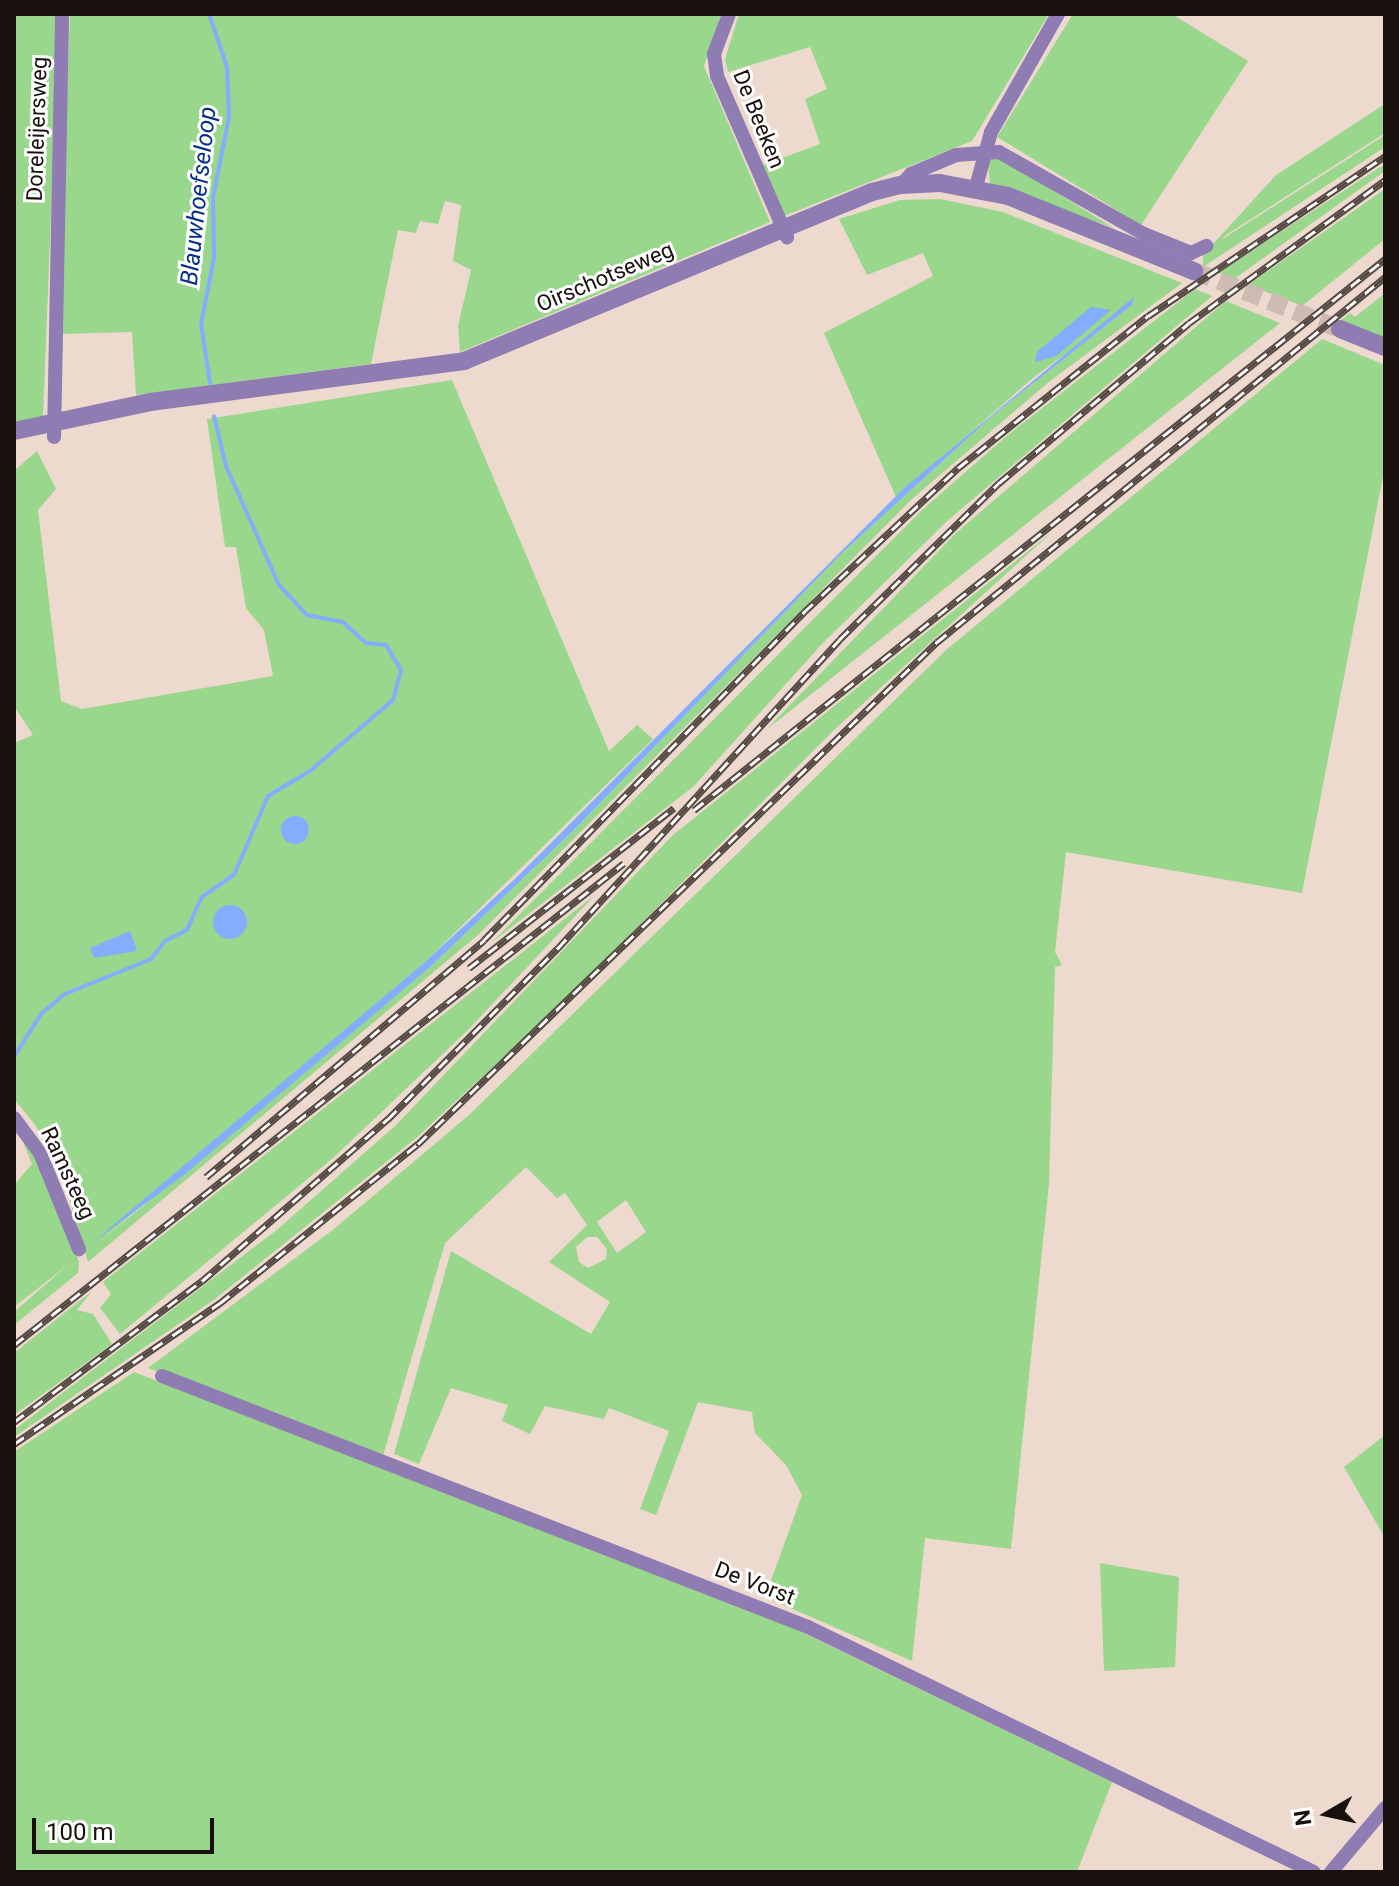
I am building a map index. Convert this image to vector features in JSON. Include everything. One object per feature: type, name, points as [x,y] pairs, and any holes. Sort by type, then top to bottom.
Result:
[{"type":"street","name":"Doreleijersweg","points":[[53,430],[62,14]]},
{"type":"street","name":"De Beeken","points":[[729,14],[714,54],[717,76],[784,233]]},
{"type":"street","points":[[976,187],[983,150],[1058,14]]},
{"type":"street","points":[[901,185],[911,174],[983,150],[1019,161],[1158,240],[1195,254],[1206,246]]},
{"type":"street","name":"Oirschotseweg","points":[[14,431],[53,430],[150,402],[464,361],[901,185],[976,187],[1194,271]]},
{"type":"street","points":[[1340,329],[1385,347]]},
{"type":"street","name":"Ramsteeg","points":[[14,1118],[40,1153],[79,1249]]},
{"type":"street","name":"De Vorst","points":[[162,1376],[808,1627],[1314,1872]]},
{"type":"street","points":[[1331,1872],[1385,1808]]},
{"type":"green space","points":[[14,14],[59,14],[43,416],[14,425]]},
{"type":"green space","points":[[70,14],[721,14],[704,66],[770,222],[460,352],[458,326],[471,270],[453,261],[461,205],[445,201],[438,224],[420,221],[416,233],[398,230],[371,364],[136,395],[132,332],[59,334]]},
{"type":"green space","points":[[739,14],[1049,14],[972,141],[784,216],[763,165],[820,144],[805,99],[827,89],[810,47],[728,72],[725,59]]},
{"type":"green space","points":[[1073,14],[1172,14],[1248,61],[1141,225],[997,137]]},
{"type":"green space","points":[[1385,104],[1385,133],[1221,240],[1385,135],[1385,147],[1203,267],[1203,255],[1276,175]]},
{"type":"green space","points":[[997,156],[1114,228],[990,184],[988,162]]},
{"type":"green space","points":[[1385,164],[1385,171],[1234,279],[1218,273]]},
{"type":"green space","points":[[1385,189],[1385,239],[1302,306],[1248,285]]},
{"type":"green space","points":[[940,199],[1003,212],[1182,283],[1050,381],[912,499],[479,934],[88,1262],[67,1191],[36,1126],[14,1099],[14,743],[33,735],[14,706],[14,471],[37,451],[56,489],[38,510],[61,701],[82,709],[273,676],[264,630],[246,608],[236,547],[225,547],[207,419],[452,380],[609,751],[637,725],[653,739],[425,962],[96,1245],[429,968],[574,830],[842,553],[992,416],[1137,301],[1034,377],[896,497],[824,333],[933,276],[923,253],[867,275],[839,219],[900,200]]},
{"type":"green space","points":[[1195,289],[1212,296],[946,522],[821,645],[694,786],[491,943],[922,510],[1009,434]]},
{"type":"green space","points":[[1385,293],[1385,340],[1340,321],[1350,313],[1355,317]]},
{"type":"green space","points":[[1226,301],[1280,323],[766,730],[956,533]]},
{"type":"green space","points":[[1322,339],[1385,365],[1385,466],[1302,893],[1066,852],[1055,952],[1062,965],[1055,967],[1049,1184],[1011,1549],[925,1538],[912,1661],[765,1597],[802,1495],[786,1465],[755,1433],[752,1412],[698,1402],[656,1515],[640,1509],[669,1431],[609,1408],[604,1419],[545,1406],[530,1434],[502,1421],[508,1405],[451,1388],[419,1464],[394,1454],[451,1251],[591,1334],[610,1302],[549,1262],[587,1225],[565,1193],[557,1198],[526,1167],[445,1243],[382,1459],[148,1368],[334,1229],[469,1115],[945,651]],"holes":[[[626,1200],[646,1232],[617,1253],[597,1222]],[[587,1237],[597,1237],[607,1249],[606,1259],[588,1268],[579,1262],[576,1247]]]},
{"type":"green space","points":[[1052,532],[834,730],[558,1007],[415,1139],[215,1299],[14,1437],[14,1430],[278,1229],[396,1125],[673,835]]},
{"type":"green space","points":[[595,895],[467,1031],[333,1158],[120,1334],[100,1308],[111,1294],[103,1282]]},
{"type":"green space","points":[[31,1143],[79,1261],[78,1273],[14,1325],[14,1312],[69,1264],[14,1307],[14,1185],[32,1164],[24,1144]]},
{"type":"green space","points":[[92,1291],[77,1310],[93,1314],[112,1344],[14,1415],[14,1353]]},
{"type":"green space","points":[[134,1372],[791,1627],[1112,1782],[1077,1872],[14,1872],[14,1452]]},
{"type":"green space","points":[[1385,1435],[1385,1538],[1344,1467]]},
{"type":"green space","points":[[1100,1563],[1179,1577],[1175,1667],[1104,1671]]},
{"type":"water","points":[[1134,297],[1132,305],[992,416],[842,553],[574,830],[429,968],[184,1175],[92,1243],[425,962],[519,875],[904,488]]},
{"type":"water","points":[[1091,307],[1111,310],[1056,356],[1035,362],[1037,352]]},
{"type":"water","points":[[295,816],[305,820],[309,830],[305,840],[295,844],[285,840],[281,830],[285,820]]},
{"type":"water","points":[[230,905],[242,910],[247,922],[242,934],[230,939],[218,934],[213,922],[218,910]]},
{"type":"water","points":[[130,931],[137,951],[94,958],[90,948]]},
{"type":"waterway","name":"Blauwhoefseloop","points":[[209,14],[227,67],[229,117],[213,198],[214,258],[201,324],[210,383]]},
{"type":"waterway","name":"Blauwhoefseloop","points":[[14,1057],[41,1014],[65,994],[151,959],[165,941],[187,930],[202,897],[234,875],[268,796],[310,771],[393,700],[401,670],[386,645],[366,643],[343,622],[307,615],[279,585],[226,466],[214,416]]},
{"type":"tunnel","points":[[1194,271],[1340,329]]},
{"type":"railway","points":[[206,1177],[484,940],[804,612],[958,468],[1148,316],[1385,156]]},
{"type":"railway","points":[[14,1422],[202,1281],[388,1119],[558,948],[840,639],[999,483],[1189,323],[1385,180]]},
{"type":"railway","points":[[694,810],[1385,259]]},
{"type":"railway","points":[[14,1444],[220,1303],[418,1144],[937,642],[1385,277]]},
{"type":"railway","points":[[469,968],[674,808]]},
{"type":"railway","points":[[14,1345],[624,863]]}]
